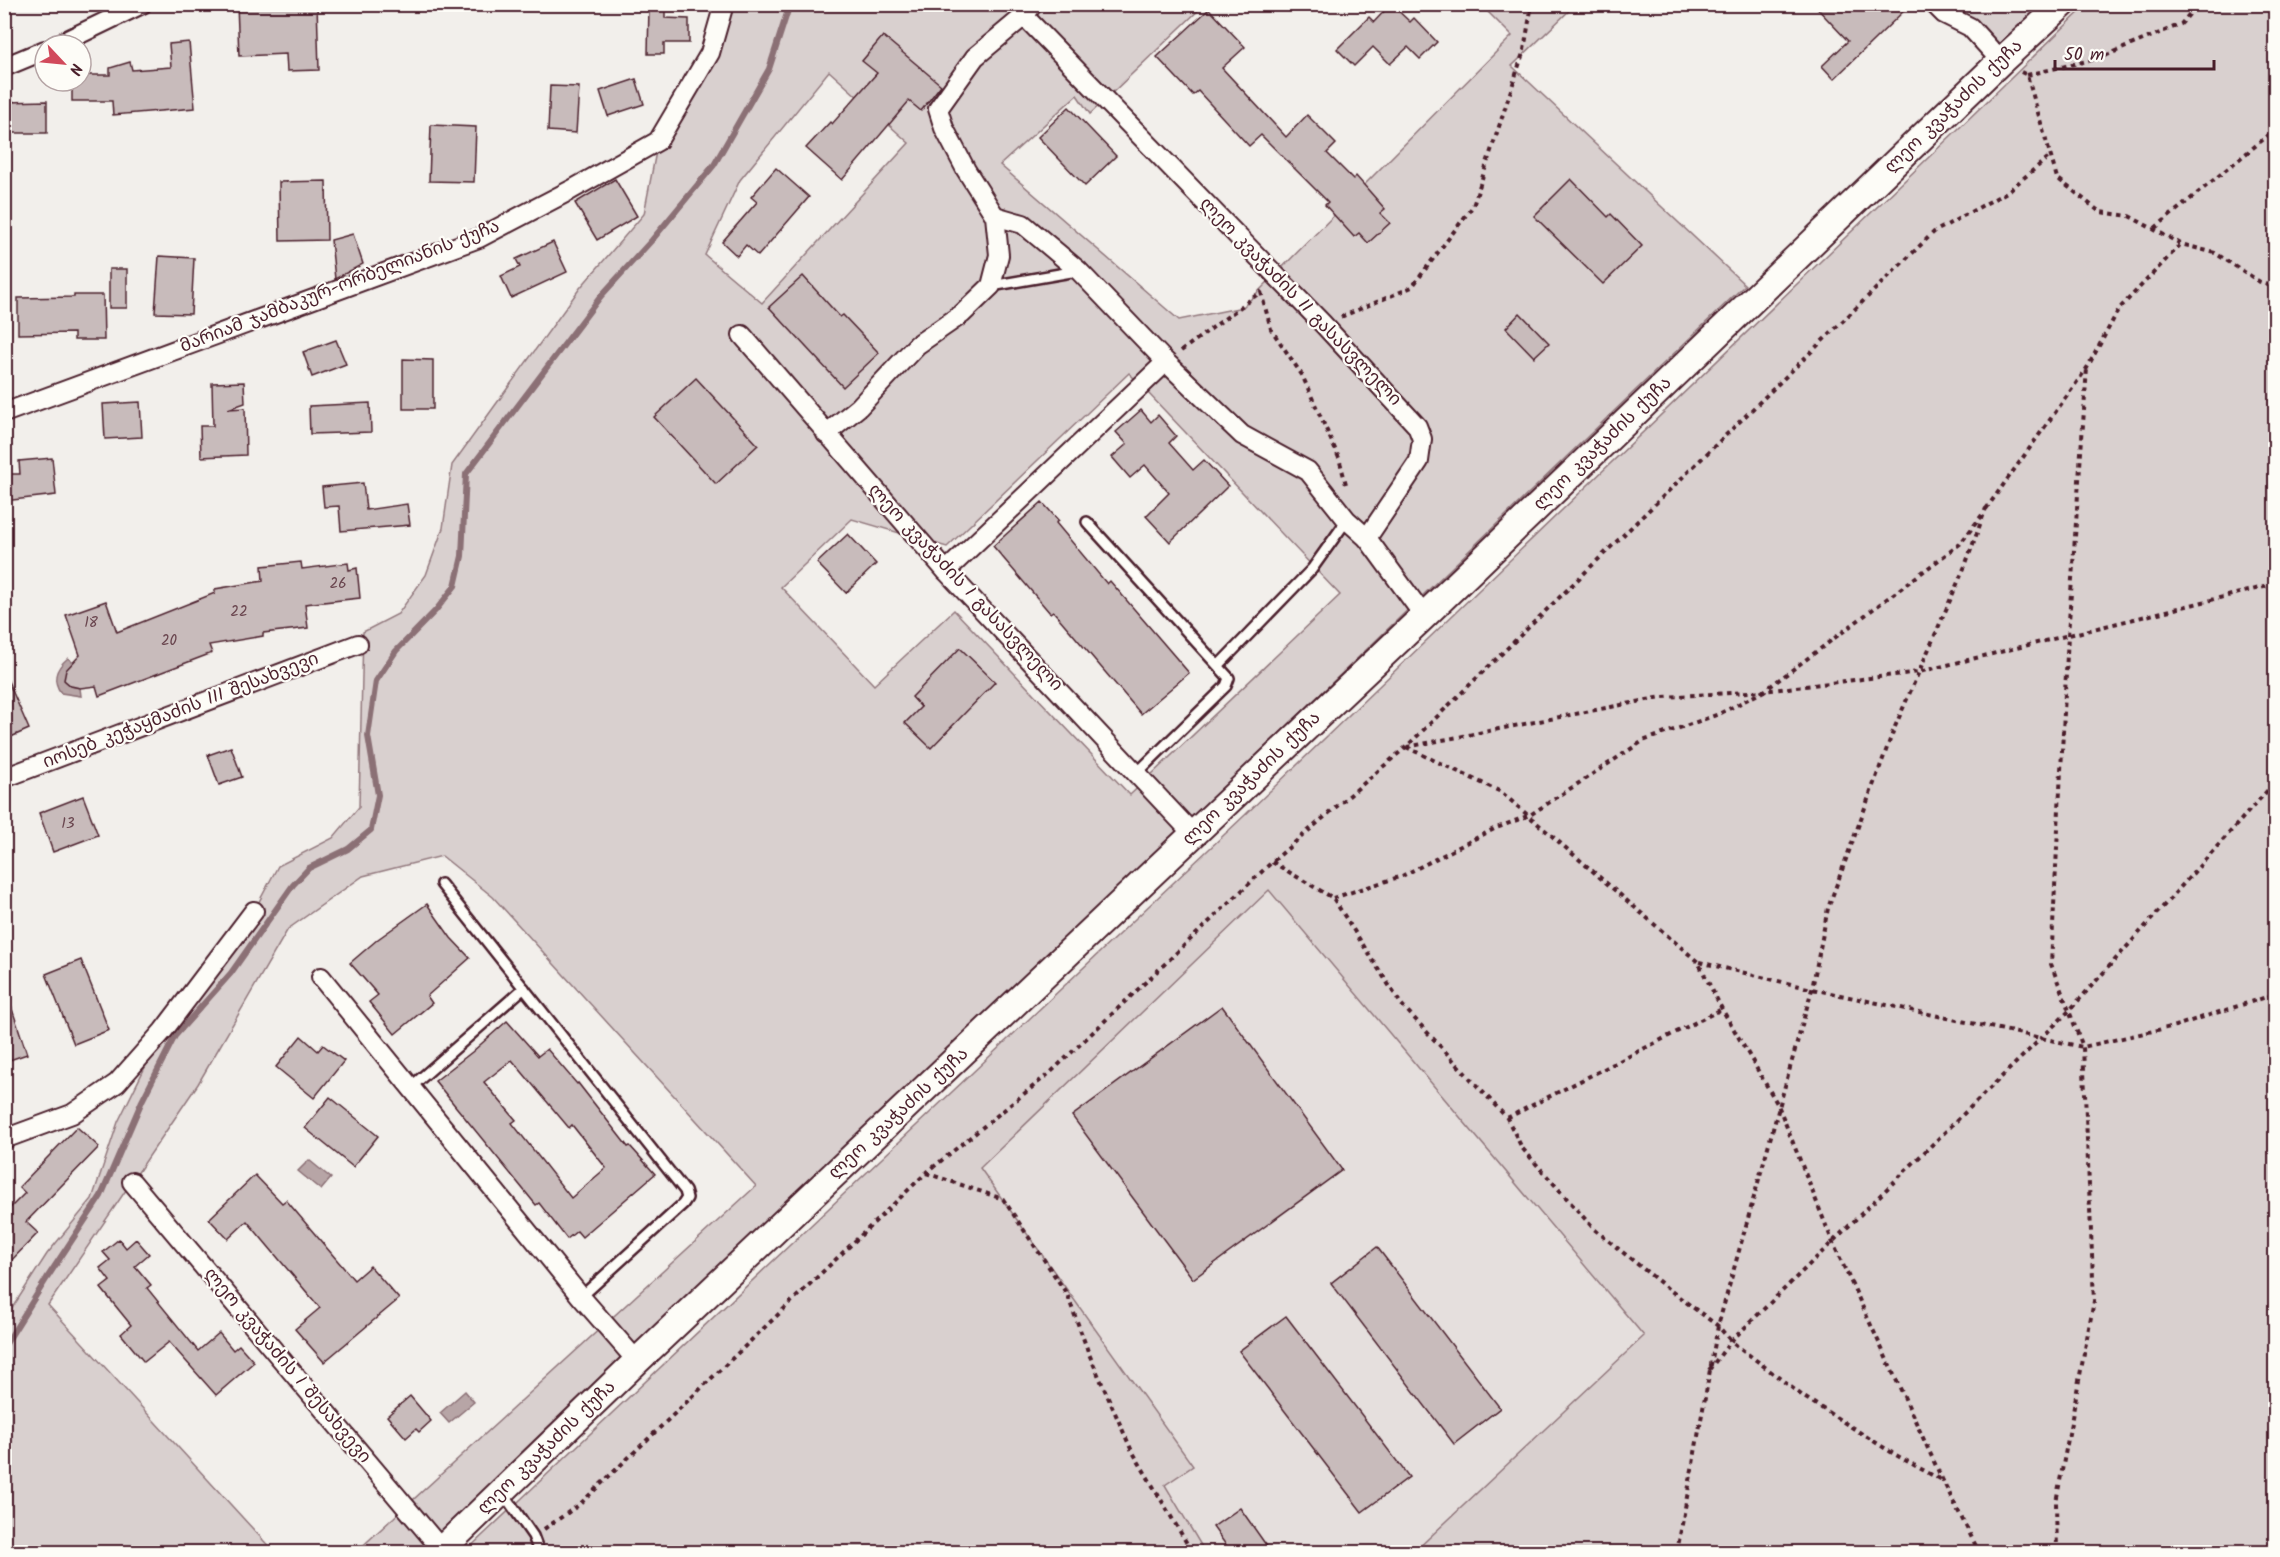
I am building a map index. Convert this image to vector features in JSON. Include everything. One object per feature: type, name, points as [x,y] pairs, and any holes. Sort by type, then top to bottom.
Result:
[{"type":"main road","name":"ლეო კვაჭაძის ქუჩა","points":[[440,1551],[637,1361],[1424,616],[2063,4]]},
{"type":"street","points":[[82,33],[142,4]]},
{"type":"street","name":"მარიამ ჯამბაკურ-ორბელიანის ქუჩა","points":[[4,413],[479,238],[639,152],[658,141],[710,53],[724,4]]},
{"type":"street","points":[[1934,4],[1944,14],[1970,27],[2001,61]]},
{"type":"street","points":[[826,435],[860,408],[917,345],[962,314],[991,286],[999,255],[995,216],[966,170],[944,128],[938,109],[975,57],[1028,10]]},
{"type":"street","name":"ლეო კვაჭაძის II გასასვლელი","points":[[1028,10],[1417,426],[1422,439],[1419,461],[1357,529]]},
{"type":"street","points":[[4,67],[33,55]]},
{"type":"street","points":[[995,216],[1023,224],[1079,271],[1166,362],[1242,435],[1308,471],[1357,529],[1424,616]]},
{"type":"street","name":"ლეო კვაჭაძის I გასასვლელი","points":[[742,335],[826,435],[946,571],[1194,835]]},
{"type":"street","points":[[946,571],[1166,362]]},
{"type":"street","name":"იოსებ კეჭაყმაძის III შესახვევი","points":[[4,778],[358,644]]},
{"type":"street","points":[[4,1139],[72,1114],[117,1083],[163,1031],[254,911]]},
{"type":"street","points":[[321,977],[581,1297],[637,1361]]},
{"type":"street","name":"ლეო კვაჭაძის I შესახვევი","points":[[132,1182],[440,1551]]},
{"type":"lane","points":[[991,286],[1079,271]]},
{"type":"lane","points":[[1087,522],[1220,665],[1229,678],[1226,686],[1137,773]]},
{"type":"lane","points":[[1220,665],[1312,569],[1357,529]]},
{"type":"lane","points":[[441,884],[685,1191],[687,1198],[683,1204],[581,1297]]},
{"type":"lane","points":[[411,1087],[524,988]]},
{"type":"lane","points":[[502,1492],[533,1536],[539,1552]]},
{"type":"path","points":[[1323,324],[1412,287],[1473,206],[1524,50],[1532,4]]},
{"type":"path","points":[[2001,61],[2027,75],[2100,58],[2181,24],[2198,4]]},
{"type":"path","points":[[2027,75],[2057,178],[2100,212],[2129,216],[2181,244],[2215,253],[2260,282],[2276,288]]},
{"type":"path","points":[[2154,228],[2276,129]]},
{"type":"path","points":[[533,1536],[579,1505],[926,1173],[1051,1072],[1272,862],[1406,747],[1934,232],[2007,192],[2050,156]]},
{"type":"path","points":[[1333,898],[1402,876],[1494,829],[1530,815],[1643,741],[1719,714],[1764,691],[1960,544],[2087,368],[2119,309],[2181,244]]},
{"type":"path","points":[[1166,362],[1279,279]]},
{"type":"path","points":[[1261,292],[1271,329],[1302,375],[1339,458],[1357,529]]},
{"type":"path","points":[[2057,1552],[2056,1502],[2094,1301],[2083,1047],[2050,964],[2068,635],[2087,368]]},
{"type":"path","points":[[1677,1552],[1708,1371],[1718,1326],[1812,989],[1828,908],[1894,729],[1965,566],[1986,508]]},
{"type":"path","points":[[1406,747],[1662,697],[1764,691],[1919,672],[2276,584]]},
{"type":"path","points":[[1406,747],[1501,792],[1698,962],[1722,1009],[1778,1105],[1833,1243],[1943,1481],[1979,1552]]},
{"type":"path","points":[[1708,1371],[1731,1341],[2069,1011],[2276,781]]},
{"type":"path","points":[[1272,862],[1333,898],[1401,1004],[1507,1118],[1522,1148],[1594,1229],[1718,1326],[1731,1341],[1804,1397],[1894,1454],[1943,1481]]},
{"type":"path","points":[[1698,962],[2083,1047],[2175,1026],[2276,994]]},
{"type":"path","points":[[1507,1118],[1722,1009]]},
{"type":"path","points":[[926,1173],[1004,1199],[1067,1294],[1089,1354],[1131,1449],[1191,1552]]},
{"type":"shaded area","points":[[724,5],[1204,5],[1090,114],[1077,95],[1000,165],[1179,320],[1243,307],[1512,36],[1481,5],[1575,5],[1512,66],[1745,285],[631,1358],[419,1552],[356,1552],[756,1186],[493,897],[442,856],[363,876],[288,929],[198,1084],[48,1305],[274,1552],[5,1552],[4,1321],[47,1254],[92,1199],[118,1122],[163,1031],[254,911],[278,866],[333,838],[359,807],[363,632],[398,614],[426,575],[443,528],[452,465],[580,288],[644,214],[658,141]],"holes":[[[829,71],[909,143],[762,303],[705,255],[740,180]],[[1129,373],[1340,595],[1130,795],[954,610],[874,685],[781,587],[852,519],[947,547]]]},
{"type":"shaded area","points":[[1933,5],[2043,5],[1987,57]]},
{"type":"shaded area","points":[[2087,5],[2275,5],[2275,1552],[1414,1552],[1644,1336],[1269,890],[980,1168],[1193,1466],[1165,1485],[1205,1552],[465,1552],[1244,816]]},
{"type":"shaded area","points":[[68,658],[73,663],[65,681],[71,686],[80,688],[81,696],[61,693],[56,683],[56,674]]},
{"type":"shaded area","points":[[1269,889],[1644,1336],[1414,1552],[1205,1552],[1165,1484],[1193,1466],[980,1168]]},
{"type":"shaded area","points":[[309,1160],[331,1178],[321,1190],[298,1171]]},
{"type":"shaded area","points":[[465,1391],[474,1402],[449,1423],[440,1413]]},
{"type":"building","points":[[237,4],[317,4],[319,70],[287,71],[286,54],[239,56]]},
{"type":"building","points":[[1391,4],[1410,22],[1414,18],[1437,42],[1420,59],[1408,47],[1390,64],[1373,47],[1354,66],[1337,49],[1369,17],[1374,22]]},
{"type":"building","points":[[1813,4],[1911,4],[1834,79],[1822,66],[1848,41]]},
{"type":"building","points":[[649,7],[665,7],[665,18],[689,19],[689,43],[664,43],[664,54],[648,54]]},
{"type":"building","points":[[1209,9],[1245,47],[1222,68],[1286,137],[1307,115],[1336,144],[1327,153],[1353,179],[1356,176],[1385,209],[1380,213],[1390,223],[1368,243],[1359,233],[1354,237],[1325,205],[1328,202],[1261,135],[1249,146],[1198,91],[1193,95],[1157,57]]},
{"type":"building","points":[[883,36],[941,85],[921,111],[909,101],[842,180],[806,148],[830,122],[832,124],[877,73],[862,61]]},
{"type":"building","points":[[189,42],[195,108],[113,115],[112,101],[72,101],[72,93],[93,93],[93,75],[110,75],[110,68],[130,62],[132,70],[171,67],[169,44]]},
{"type":"building","points":[[636,79],[644,104],[608,116],[600,91]]},
{"type":"building","points":[[550,86],[579,87],[576,133],[548,131]]},
{"type":"building","points":[[47,101],[47,133],[6,133],[6,102]]},
{"type":"building","points":[[1069,107],[1116,156],[1085,186],[1038,137]]},
{"type":"building","points":[[431,125],[476,127],[474,182],[429,181]]},
{"type":"building","points":[[776,168],[809,197],[758,256],[746,245],[737,256],[722,242],[757,202],[751,197]]},
{"type":"building","points":[[615,179],[637,216],[597,240],[575,203]]},
{"type":"building","points":[[1571,179],[1608,217],[1611,214],[1642,246],[1603,284],[1534,216]]},
{"type":"building","points":[[326,181],[327,240],[280,241],[279,182]]},
{"type":"building","points":[[353,234],[363,264],[335,279],[331,240]]},
{"type":"building","points":[[553,242],[567,272],[511,298],[501,276],[520,267],[516,259]]},
{"type":"building","points":[[159,256],[194,258],[191,314],[155,313]]},
{"type":"building","points":[[109,269],[127,269],[127,308],[109,308]]},
{"type":"building","points":[[803,276],[840,317],[843,315],[879,353],[843,387],[769,307]]},
{"type":"building","points":[[74,295],[103,295],[104,340],[74,340],[74,333],[18,334],[18,298],[74,297]]},
{"type":"building","points":[[1520,313],[1549,343],[1534,357],[1506,328]]},
{"type":"building","points":[[336,340],[346,364],[312,377],[303,352]]},
{"type":"building","points":[[403,359],[433,360],[433,409],[403,409]]},
{"type":"building","points":[[696,378],[758,445],[716,484],[654,417]]},
{"type":"building","points":[[244,382],[245,403],[228,409],[245,408],[246,455],[201,457],[200,426],[213,426],[212,383]]},
{"type":"building","points":[[140,402],[142,437],[105,439],[103,404]]},
{"type":"building","points":[[370,403],[371,432],[310,434],[309,406]]},
{"type":"building","points":[[1141,410],[1151,422],[1158,415],[1176,436],[1169,443],[1193,470],[1204,460],[1228,486],[1170,542],[1146,516],[1169,493],[1145,465],[1130,478],[1112,457],[1127,444],[1116,432]]},
{"type":"building","points":[[52,458],[56,495],[4,501],[4,474],[20,474],[19,461]]},
{"type":"building","points":[[363,483],[366,510],[407,504],[410,525],[341,531],[339,506],[324,507],[322,487]]},
{"type":"building","points":[[1042,502],[1059,521],[1056,523],[1107,584],[1110,581],[1189,673],[1141,714],[1053,611],[1050,613],[993,546]]},
{"type":"building","points":[[848,534],[876,564],[846,593],[817,563]]},
{"type":"building","points":[[301,562],[302,569],[348,563],[349,570],[357,568],[360,598],[305,604],[308,628],[263,633],[263,636],[209,645],[212,653],[99,696],[96,686],[80,688],[71,686],[64,680],[66,670],[80,655],[66,615],[106,601],[117,632],[215,593],[215,589],[263,581],[262,566]]},
{"type":"building","points":[[960,648],[995,682],[931,748],[905,723],[921,707],[912,697]]},
{"type":"building","points":[[4,672],[29,729],[4,740]]},
{"type":"building","points":[[231,747],[242,777],[219,785],[208,755]]},
{"type":"building","points":[[83,796],[98,835],[53,852],[39,813]]},
{"type":"building","points":[[427,904],[451,938],[470,958],[427,996],[432,1003],[395,1034],[369,1002],[378,995],[350,963],[378,939]]},
{"type":"building","points":[[81,960],[109,1030],[74,1044],[46,974]]},
{"type":"building","points":[[4,997],[8,997],[27,1054],[4,1062]]},
{"type":"building","points":[[1222,1006],[1342,1170],[1193,1279],[1072,1116]]},
{"type":"building","points":[[507,1021],[538,1056],[547,1049],[578,1083],[628,1147],[630,1146],[655,1174],[582,1237],[577,1231],[567,1239],[539,1203],[536,1205],[435,1081]],"holes":[[[512,1060],[569,1128],[572,1125],[606,1168],[571,1198],[512,1123],[516,1120],[484,1082]]]},
{"type":"building","points":[[301,1036],[318,1051],[323,1045],[344,1061],[314,1098],[276,1067]]},
{"type":"building","points":[[330,1097],[378,1136],[353,1167],[305,1128]]},
{"type":"building","points":[[77,1127],[99,1147],[26,1222],[38,1233],[4,1268],[4,1214],[25,1193],[19,1187]]},
{"type":"building","points":[[255,1175],[282,1203],[286,1200],[354,1280],[370,1266],[399,1299],[324,1362],[295,1329],[320,1308],[247,1221],[228,1239],[209,1219]]},
{"type":"building","points":[[119,1239],[126,1248],[136,1239],[149,1254],[135,1266],[151,1285],[147,1288],[198,1351],[219,1333],[233,1350],[239,1345],[254,1362],[216,1395],[169,1342],[144,1362],[121,1334],[131,1325],[101,1288],[110,1281],[100,1268],[110,1260],[103,1252]]},
{"type":"building","points":[[1377,1247],[1500,1408],[1454,1444],[1331,1283]]},
{"type":"building","points":[[1286,1316],[1409,1477],[1362,1512],[1239,1351]]},
{"type":"building","points":[[410,1396],[431,1421],[419,1432],[416,1429],[406,1438],[387,1416]]},
{"type":"building","points":[[1240,1508],[1271,1552],[1231,1552],[1213,1527]]},
{"type":"waterway","points":[[4,1347],[101,1196],[142,1101],[175,1036],[231,973],[293,885],[309,868],[348,849],[371,830],[378,795],[368,736],[376,681],[396,651],[436,610],[455,586],[462,556],[466,474],[601,296],[652,240],[714,165],[769,69],[790,4]]}]
